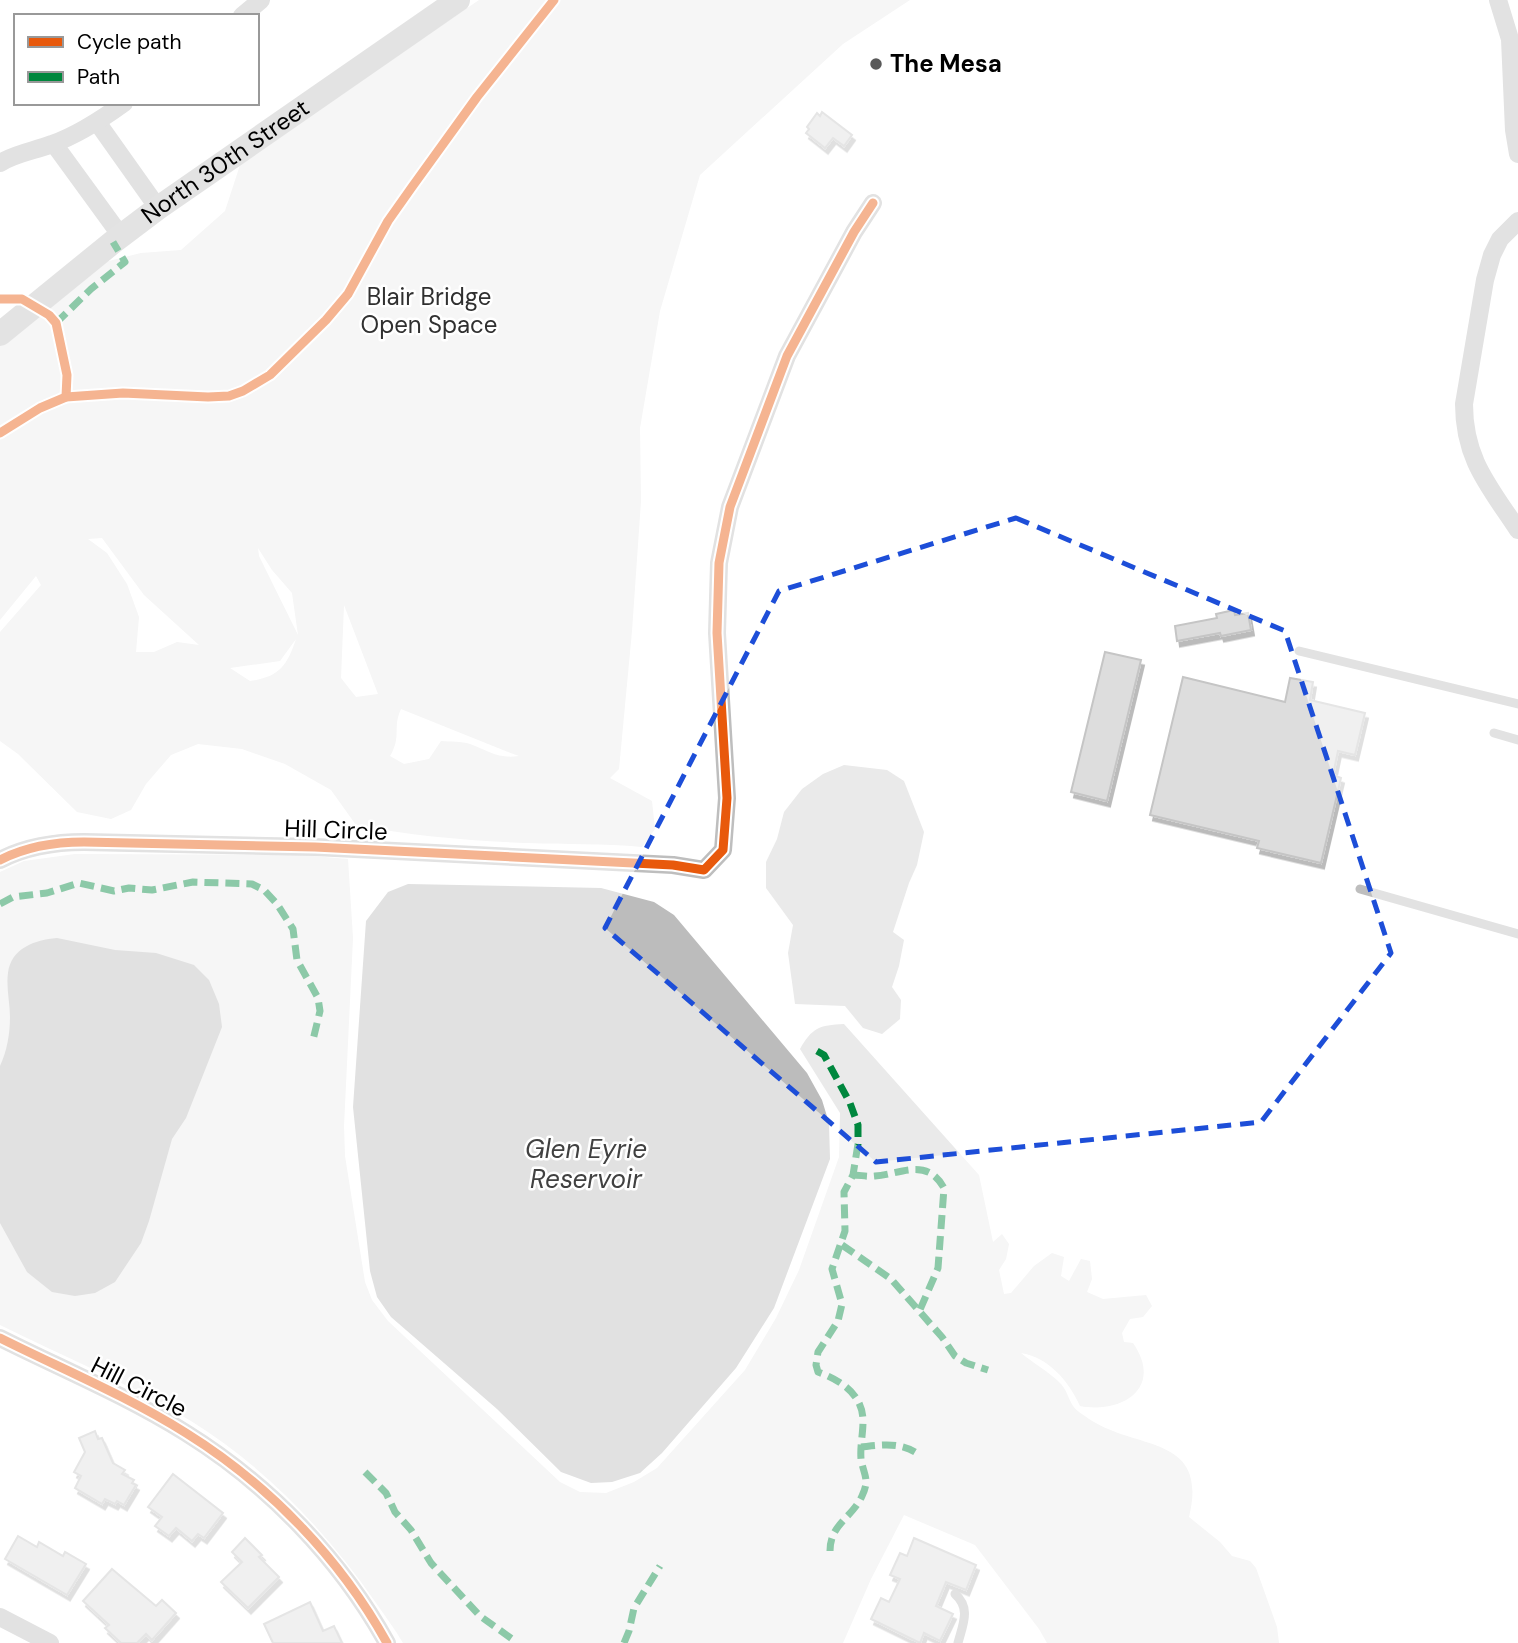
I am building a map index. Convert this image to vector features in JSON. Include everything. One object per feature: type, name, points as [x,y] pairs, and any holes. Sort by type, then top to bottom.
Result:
[{"type":"main road","name":"North 30th Street","points":[[0,334],[158,208],[458,0]]},
{"type":"street","points":[[244,14],[261,0]]},
{"type":"street","points":[[1498,0],[1510,39],[1514,130],[1518,153]]},
{"type":"street","points":[[0,163],[10,156],[54,144],[97,122],[121,105]]},
{"type":"street","points":[[97,122],[158,208]]},
{"type":"street","points":[[54,144],[121,236]]},
{"type":"street","name":"Hill Circle","points":[[0,860],[34,846],[56,842],[84,842],[315,847],[673,864],[704,870],[723,850],[727,798],[718,633],[719,563],[730,507],[787,356],[853,232],[873,204]]},
{"type":"street","points":[[1518,221],[1500,239],[1492,255],[1485,280],[1464,404],[1464,424],[1472,457],[1509,510],[1518,530]]},
{"type":"street","name":"Hill Circle","points":[[0,1338],[152,1414],[216,1453],[279,1506],[307,1534],[357,1595],[387,1643]]},
{"type":"street","points":[[0,1617],[50,1643]]},
{"type":"lane","points":[[1299,651],[1518,704]]},
{"type":"lane","points":[[1494,733],[1518,740]]},
{"type":"lane","points":[[1360,889],[1518,934]]},
{"type":"lane","points":[[955,1594],[963,1601],[966,1609],[958,1643]]},
{"type":"highlighted area","points":[[1016,518],[1285,631],[1391,953],[1261,1122],[876,1162],[605,928],[779,591]]},
{"type":"green space","name":"Blair Bridge Open Space","points":[[479,0],[910,0],[843,44],[700,175],[660,311],[640,428],[641,501],[632,631],[619,769],[610,778],[652,801],[655,829],[642,847],[463,839],[356,825],[331,790],[285,764],[242,749],[198,744],[171,755],[146,784],[131,810],[111,819],[77,812],[18,754],[0,741],[0,632],[41,585],[36,576],[0,620],[0,341],[105,262],[141,253],[181,250],[225,211],[241,162]],"holes":[[[102,538],[144,595],[199,645],[177,642],[154,652],[136,652],[139,617],[127,584],[107,553],[88,539]],[[258,548],[292,593],[298,635],[259,556]],[[344,605],[378,694],[356,697],[341,678]],[[296,639],[285,663],[268,677],[250,681],[230,668],[280,661]],[[401,709],[519,756],[499,755],[467,743],[441,741],[429,759],[404,764],[390,756],[396,743]]]},
{"type":"green space","points":[[844,765],[887,770],[904,781],[924,832],[917,865],[893,932],[904,940],[892,987],[901,1000],[900,1019],[882,1034],[863,1028],[845,1006],[795,1004],[788,953],[793,925],[766,888],[766,862],[777,839],[784,812],[802,789],[823,774]]},
{"type":"green space","points":[[75,854],[301,855],[348,859],[353,938],[345,1156],[365,1282],[372,1300],[388,1321],[560,1482],[580,1492],[606,1493],[634,1482],[657,1468],[745,1370],[776,1318],[799,1270],[839,1157],[840,1113],[800,1049],[808,1036],[817,1029],[844,1024],[979,1175],[993,1242],[1002,1234],[1009,1244],[1006,1259],[999,1270],[1004,1294],[1011,1293],[1034,1266],[1052,1253],[1064,1257],[1061,1276],[1069,1281],[1081,1259],[1090,1261],[1092,1279],[1087,1292],[1103,1299],[1146,1295],[1152,1306],[1143,1317],[1130,1319],[1122,1333],[1124,1342],[1133,1343],[1144,1373],[1141,1385],[1123,1401],[1110,1406],[1080,1406],[1064,1379],[1049,1365],[1031,1355],[1021,1353],[1059,1382],[1074,1408],[1089,1419],[1108,1429],[1164,1449],[1179,1458],[1189,1471],[1192,1490],[1189,1517],[1220,1542],[1232,1556],[1250,1561],[1256,1568],[1277,1627],[1279,1643],[1047,1643],[975,1545],[904,1515],[871,1579],[843,1643],[403,1643],[337,1551],[293,1503],[244,1459],[218,1439],[168,1408],[0,1325],[0,872],[24,861]]},
{"type":"water","name":"Glen Eyrie Reservoir","points":[[408,884],[601,888],[654,902],[674,915],[807,1073],[822,1100],[829,1123],[830,1159],[774,1308],[736,1368],[662,1453],[640,1473],[612,1482],[591,1483],[561,1472],[497,1409],[391,1317],[377,1297],[370,1271],[353,1107],[366,921],[388,892]]},
{"type":"water","points":[[57,938],[115,950],[156,953],[194,965],[209,980],[219,1004],[222,1027],[186,1118],[172,1139],[141,1243],[115,1282],[95,1293],[75,1296],[52,1292],[27,1272],[0,1223],[0,1066],[9,1030],[8,973],[10,964],[19,951],[33,943]]},
{"type":"building","points":[[822,112],[852,135],[844,146],[833,138],[825,148],[806,133],[817,113],[820,116]]},
{"type":"building","points":[[1234,610],[1235,615],[1248,613],[1251,630],[1177,641],[1175,626],[1217,618],[1216,614]]},
{"type":"building","points":[[1105,652],[1141,660],[1107,801],[1071,792]]},
{"type":"building","points":[[1183,677],[1285,702],[1290,678],[1313,682],[1310,700],[1365,713],[1355,755],[1338,751],[1333,775],[1341,778],[1321,863],[1257,848],[1259,841],[1150,815]]},
{"type":"building","points":[[95,1431],[98,1439],[102,1438],[113,1463],[125,1470],[122,1474],[134,1480],[132,1483],[136,1485],[124,1505],[105,1499],[102,1504],[75,1488],[81,1476],[74,1472],[85,1452],[79,1438]]},
{"type":"building","points":[[173,1474],[223,1513],[204,1538],[198,1534],[192,1541],[176,1528],[169,1536],[155,1526],[162,1517],[148,1507]]},
{"type":"building","points":[[18,1536],[37,1547],[39,1542],[63,1556],[65,1552],[86,1564],[67,1595],[5,1559]]},
{"type":"building","points":[[245,1538],[279,1577],[248,1608],[221,1582],[242,1562],[232,1552]]},
{"type":"building","points":[[914,1538],[976,1565],[966,1590],[946,1582],[936,1606],[953,1614],[940,1641],[924,1633],[920,1643],[871,1619],[881,1598],[889,1602],[900,1579],[890,1575],[900,1553],[907,1556]]},
{"type":"building","points":[[112,1569],[156,1606],[162,1600],[176,1613],[152,1640],[146,1634],[137,1643],[121,1643],[105,1628],[109,1625],[83,1601]]},
{"type":"building","points":[[310,1602],[323,1631],[334,1626],[342,1643],[273,1643],[264,1624]]},
{"type":"marked path","points":[[56,323],[91,289],[125,262],[113,242]]},
{"type":"marked path","points":[[0,904],[13,897],[47,893],[79,883],[114,891],[129,888],[152,890],[193,882],[252,884],[264,890],[277,904],[293,929],[297,960],[318,998],[320,1011],[313,1040]]},
{"type":"marked path","points":[[817,1051],[824,1055],[850,1103],[858,1125],[853,1175],[844,1192],[845,1231],[832,1269],[842,1304],[838,1321],[818,1352],[816,1365],[818,1372],[849,1389],[859,1403],[863,1421],[861,1459],[866,1481],[858,1504],[837,1528],[830,1551]]},
{"type":"marked path","points":[[853,1175],[872,1176],[922,1170],[930,1173],[944,1188],[938,1268],[919,1312]]},
{"type":"marked path","points":[[842,1245],[891,1279],[942,1337],[955,1356],[966,1363],[988,1370]]},
{"type":"marked path","points":[[861,1447],[896,1445],[915,1452]]},
{"type":"marked path","points":[[365,1472],[386,1493],[395,1512],[411,1530],[431,1563],[480,1616],[515,1643]]},
{"type":"marked path","points":[[624,1643],[634,1608],[660,1566]]},
{"type":"cycle path","points":[[0,433],[40,408],[66,397],[123,393],[229,396],[270,375],[326,320],[348,294],[388,221],[477,97],[554,0]]},
{"type":"cycle path","points":[[0,860],[41,846],[84,842],[315,847],[673,865],[704,870],[723,850],[727,798],[717,633],[719,563],[730,507],[787,356],[854,232],[873,203]]},
{"type":"cycle path","points":[[0,299],[22,299],[49,315],[56,323],[67,375],[66,397]]},
{"type":"cycle path","points":[[0,1338],[164,1420],[245,1475],[300,1525],[324,1553],[347,1582],[387,1643]]},
{"type":"place","name":"The Mesa","points":[[876,64]]}]
